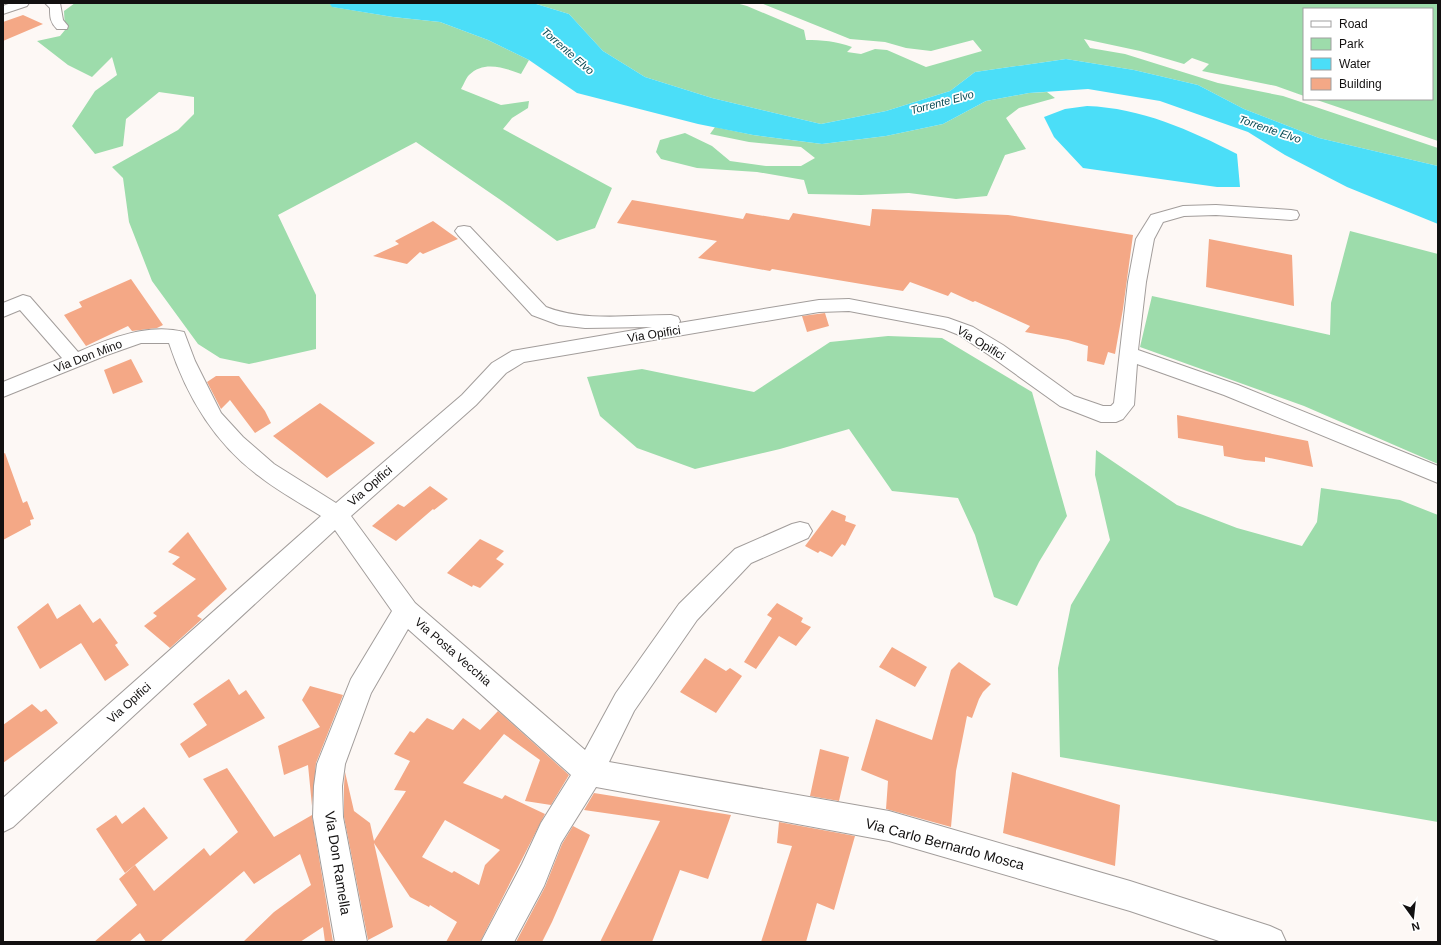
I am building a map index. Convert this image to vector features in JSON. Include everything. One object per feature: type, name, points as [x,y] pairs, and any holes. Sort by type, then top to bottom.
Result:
[{"type":"street","points":[[3,10],[23,3]]},
{"type":"street","points":[[51,3],[56,6],[56,21],[62,26]]},
{"type":"street","name":"Via Opifici","points":[[3,817],[337,515],[469,400],[499,368],[512,359],[519,356],[819,306],[849,305],[948,324],[966,331],[996,350],[1067,401],[1101,414],[1116,414],[1124,405],[1128,354],[1137,282],[1145,238],[1157,219],[1183,211],[1216,210],[1292,215]]},
{"type":"street","points":[[464,231],[539,311],[559,319],[585,322],[682,321],[692,328]]},
{"type":"street","points":[[3,311],[23,301],[75,361]]},
{"type":"street","name":"Via Don Mino","points":[[3,390],[100,350],[140,338],[177,337],[185,361],[213,417],[235,443],[266,470],[337,515]]},
{"type":"street","points":[[1128,354],[1231,390],[1438,475]]},
{"type":"street","name":"Via Posta Vecchia","points":[[337,515],[406,611],[589,772]]},
{"type":"street","points":[[497,942],[533,875],[551,833],[589,772],[625,702],[688,612],[743,556],[800,531]]},
{"type":"street","name":"Via Don Ramella","points":[[351,942],[328,816],[328,786],[331,764],[360,688],[406,611]]},
{"type":"street","name":"Via Carlo Bernardo Mosca","points":[[589,772],[889,826],[1130,896],[1270,942]]},
{"type":"green space","points":[[75,3],[329,3],[333,7],[393,17],[440,22],[488,40],[529,60],[521,74],[495,67],[475,70],[466,79],[461,89],[501,105],[529,101],[528,108],[512,118],[503,129],[612,188],[595,228],[557,241],[416,142],[278,215],[316,295],[316,349],[249,364],[220,358],[198,344],[152,281],[129,222],[123,178],[112,167],[178,130],[194,114],[194,97],[159,92],[126,119],[123,146],[95,154],[72,126],[95,91],[117,75],[112,57],[92,77],[68,65],[37,41],[60,36],[65,30],[64,11]]},
{"type":"green space","points":[[533,3],[736,3],[747,6],[804,30],[806,40],[840,43],[852,47],[847,52],[861,54],[875,49],[887,50],[926,67],[982,51],[973,40],[931,51],[906,48],[885,42],[850,39],[761,3],[1438,3],[1438,141],[1317,100],[1433,100],[1433,8],[1303,8],[1303,96],[1276,86],[1202,71],[1209,64],[1192,58],[1184,64],[1140,51],[1084,39],[1090,48],[1125,54],[1218,83],[1283,96],[1438,148],[1438,166],[1319,138],[1244,109],[1198,85],[1134,70],[1066,59],[975,72],[950,91],[886,111],[821,124],[712,98],[645,77],[603,51],[569,14]]},
{"type":"green space","points":[[1047,92],[1055,98],[1019,108],[1006,118],[1026,149],[1005,155],[987,196],[956,199],[909,193],[861,195],[808,194],[804,180],[757,172],[697,168],[661,159],[656,152],[660,140],[685,133],[712,146],[730,161],[766,166],[801,166],[815,158],[801,147],[749,142],[710,134],[715,127],[753,135],[822,144],[886,136],[943,124],[986,101],[1029,93]]},
{"type":"green space","points":[[1350,231],[1438,254],[1438,464],[1304,406],[1140,347],[1152,296],[1330,335],[1331,303]]},
{"type":"green space","points":[[888,336],[942,338],[1032,392],[1067,516],[1039,562],[1017,606],[994,597],[975,535],[958,498],[892,491],[849,429],[780,449],[695,469],[637,448],[600,416],[587,377],[642,369],[754,392],[830,342]]},
{"type":"green space","points":[[1096,450],[1177,505],[1237,528],[1302,546],[1317,522],[1321,488],[1400,500],[1438,515],[1438,822],[1060,757],[1058,668],[1071,605],[1110,540],[1095,475]]},
{"type":"water","name":"Torrente Elvo","points":[[329,3],[533,3],[569,14],[603,51],[645,77],[712,98],[821,124],[886,111],[950,91],[975,72],[1066,59],[1134,70],[1198,85],[1244,109],[1319,138],[1438,166],[1438,224],[1347,187],[1285,155],[1248,132],[1160,101],[1088,89],[1029,93],[986,101],[943,124],[886,136],[822,144],[753,135],[698,124],[577,93],[529,60],[488,40],[440,22],[393,17],[332,7]]},
{"type":"water","points":[[1087,106],[1127,111],[1165,122],[1237,154],[1240,187],[1217,187],[1083,168],[1054,137],[1044,117],[1065,109]]},
{"type":"building","points":[[23,15],[43,24],[3,41],[3,22]]},
{"type":"building","points":[[632,200],[743,219],[746,213],[789,220],[793,213],[870,226],[872,209],[1008,215],[1133,235],[1115,354],[1108,352],[1104,365],[1087,361],[1088,346],[1068,340],[1025,332],[1030,326],[975,301],[973,302],[951,292],[948,296],[910,282],[903,291],[772,269],[770,271],[698,258],[717,241],[617,223]]},
{"type":"building","points":[[433,221],[458,239],[423,254],[420,252],[407,264],[373,256],[399,244],[395,241]]},
{"type":"building","points":[[1209,239],[1292,255],[1294,306],[1206,287]]},
{"type":"building","points":[[131,279],[163,325],[157,328],[132,331],[128,326],[86,346],[64,315],[82,307],[79,302]]},
{"type":"building","points":[[825,313],[829,326],[807,332],[802,316]]},
{"type":"building","points":[[131,359],[143,382],[113,394],[104,370]]},
{"type":"building","points":[[216,376],[239,376],[265,411],[271,423],[255,433],[230,400],[221,409],[207,382]]},
{"type":"building","points":[[320,403],[375,443],[327,478],[273,436]]},
{"type":"building","points":[[1177,415],[1308,441],[1313,467],[1265,457],[1265,462],[1224,456],[1223,446],[1178,438]]},
{"type":"building","points":[[5,453],[23,503],[27,501],[34,519],[30,520],[31,525],[3,540],[3,454]]},
{"type":"building","points":[[430,486],[448,499],[434,510],[433,509],[396,541],[372,526],[398,504],[404,507]]},
{"type":"building","points":[[832,510],[846,516],[845,521],[856,525],[845,546],[842,544],[832,557],[820,551],[818,553],[805,546]]},
{"type":"building","points":[[188,532],[227,589],[197,616],[202,619],[170,648],[144,626],[157,616],[153,613],[196,579],[172,564],[180,557],[168,552]]},
{"type":"building","points":[[480,539],[504,551],[496,559],[504,564],[480,588],[473,585],[472,587],[447,573]]},
{"type":"building","points":[[48,603],[57,619],[80,604],[93,623],[100,618],[118,643],[115,645],[129,665],[105,681],[81,643],[40,669],[17,627]]},
{"type":"building","points":[[777,603],[803,618],[801,622],[811,627],[796,646],[779,636],[756,669],[744,662],[772,618],[767,615]]},
{"type":"building","points":[[892,647],[927,667],[915,687],[879,667]]},
{"type":"building","points":[[705,658],[726,671],[730,668],[742,676],[716,713],[680,692]]},
{"type":"building","points":[[959,662],[991,684],[983,692],[979,699],[972,718],[967,716],[956,771],[951,827],[886,809],[888,781],[861,770],[876,719],[932,740],[951,670]]},
{"type":"building","points":[[229,679],[239,695],[246,690],[265,718],[189,758],[180,744],[207,725],[193,704]]},
{"type":"building","points":[[310,686],[343,695],[316,763],[312,806],[308,765],[284,775],[278,746],[320,727],[302,700]]},
{"type":"building","points":[[32,704],[41,712],[46,709],[58,723],[3,763],[3,725]]},
{"type":"building","points":[[498,711],[569,775],[551,805],[525,801],[540,760],[504,734],[463,783],[502,799],[505,795],[545,814],[480,942],[446,942],[457,922],[430,905],[429,907],[410,897],[374,843],[393,927],[368,940],[344,817],[345,772],[354,811],[370,823],[374,841],[406,791],[394,790],[410,761],[394,754],[410,731],[414,733],[427,718],[453,730],[463,718],[480,730]],"holes":[[[445,820],[500,850],[485,865],[479,885],[454,871],[452,873],[422,857]]]},
{"type":"building","points":[[820,749],[849,757],[839,801],[810,796]]},
{"type":"building","points":[[227,768],[274,837],[312,815],[333,942],[325,942],[323,927],[300,942],[243,942],[274,912],[311,885],[300,854],[254,884],[244,871],[160,942],[146,942],[140,933],[129,942],[94,942],[137,905],[119,879],[135,865],[154,891],[204,848],[210,856],[238,832],[203,779]]},
{"type":"building","points":[[1012,772],[1120,805],[1115,866],[1003,833]]},
{"type":"building","points":[[594,793],[731,815],[708,879],[680,870],[652,942],[600,942],[660,821],[584,810]]},
{"type":"building","points":[[144,807],[168,838],[125,873],[96,829],[116,815],[122,824]]},
{"type":"building","points":[[779,822],[855,836],[834,910],[817,903],[806,942],[761,942],[792,846],[777,843]]},
{"type":"building","points":[[573,826],[590,835],[552,922],[542,942],[516,942],[545,887],[562,844]]}]
